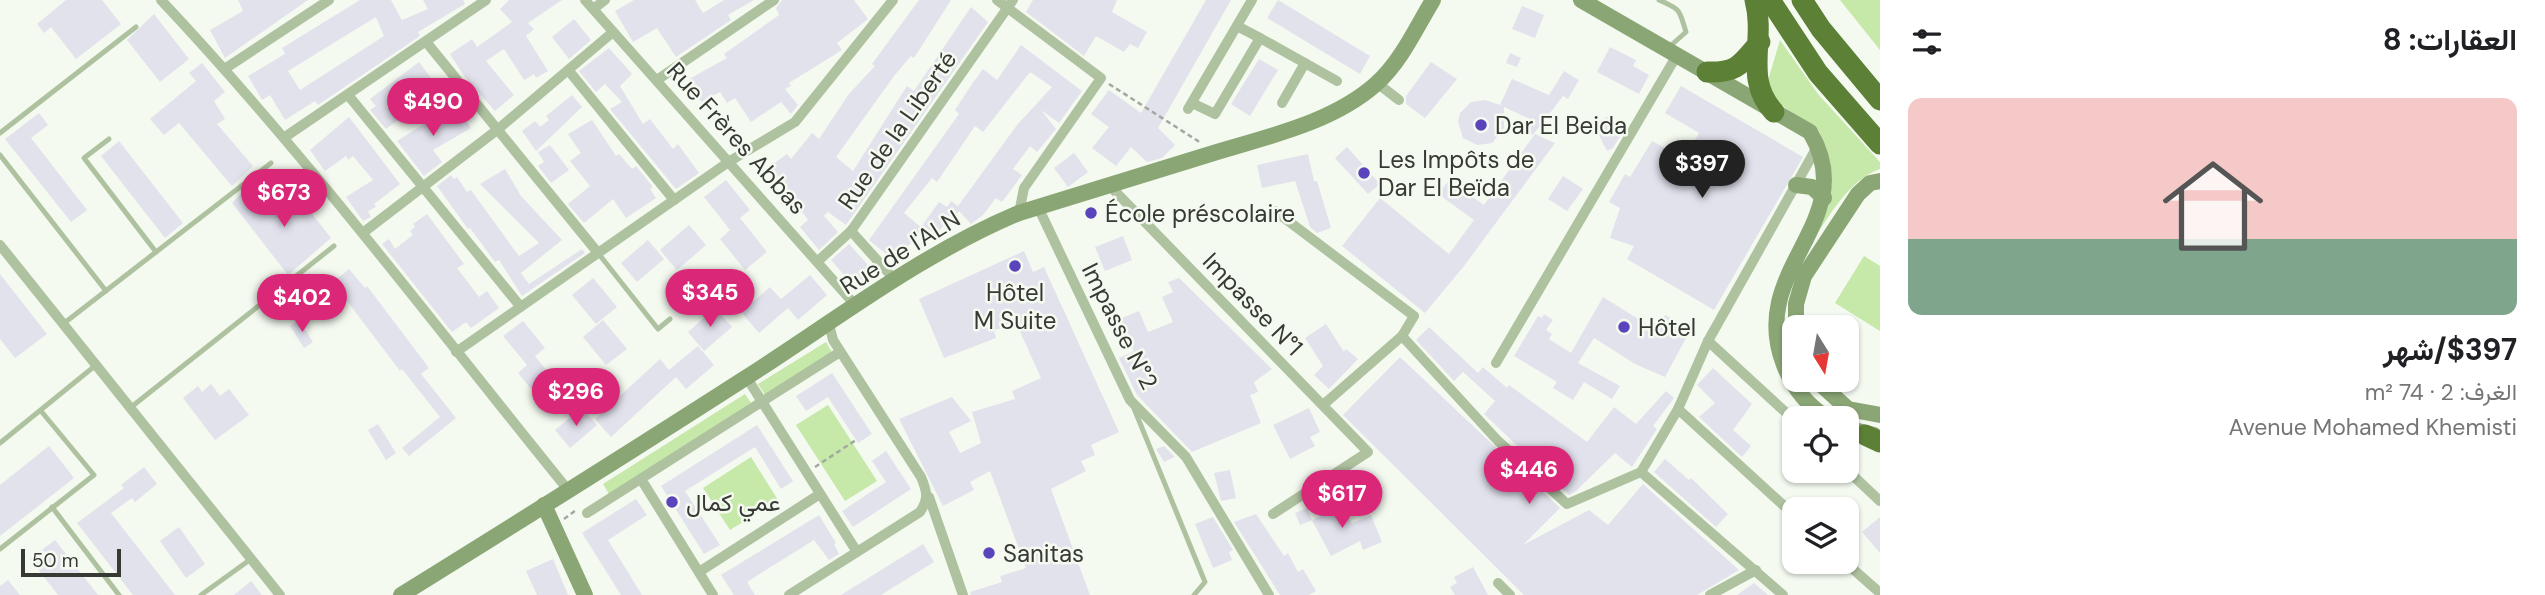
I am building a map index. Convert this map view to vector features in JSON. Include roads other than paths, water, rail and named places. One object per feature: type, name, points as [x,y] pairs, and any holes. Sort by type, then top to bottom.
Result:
[{"type":"highway","points":[[1755,0],[1760,42],[1757,86],[1762,99],[1774,112]]},
{"type":"highway","points":[[1770,0],[1818,73],[1880,144]]},
{"type":"highway","points":[[1802,0],[1821,29],[1880,100]]},
{"type":"highway","points":[[1809,0],[1821,29]]},
{"type":"highway","points":[[1707,72],[1725,73],[1737,69],[1760,42]]},
{"type":"street","points":[[162,0],[226,68],[364,232],[456,352],[568,490]]},
{"type":"street","points":[[226,68],[329,0]]},
{"type":"street","points":[[285,137],[427,43],[486,0]]},
{"type":"street","points":[[589,4],[606,0]]},
{"type":"street","points":[[657,80],[774,0]]},
{"type":"street","points":[[456,352],[730,160],[795,122],[892,0]]},
{"type":"street","points":[[997,0],[1011,4],[1101,78],[1024,188],[1019,213]]},
{"type":"street","points":[[1252,0],[1190,106],[1215,114],[1260,38]]},
{"type":"street","name":"Rue de l'ALN","points":[[401,595],[747,378],[894,279],[980,229],[1019,213],[1215,152],[1329,113],[1377,83],[1395,62],[1433,0]]},
{"type":"street","points":[[1581,0],[1707,72],[1814,139],[1825,178],[1824,198],[1784,281],[1776,320],[1779,352],[1787,372],[1801,396],[1813,406]]},
{"type":"street","name":"Rue Frères Abbas","points":[[589,4],[730,160],[856,306]]},
{"type":"street","name":"Rue de la Liberté","points":[[894,279],[851,231],[1011,4]]},
{"type":"street","points":[[1237,26],[1337,81]]},
{"type":"street","points":[[364,232],[497,130],[613,32]]},
{"type":"street","points":[[427,43],[598,253]]},
{"type":"street","points":[[1496,363],[1672,52]]},
{"type":"street","points":[[1282,103],[1305,63]]},
{"type":"street","points":[[569,71],[674,200]]},
{"type":"street","points":[[1377,83],[1399,100]]},
{"type":"street","points":[[348,96],[520,306]]},
{"type":"street","points":[[1402,336],[1498,441],[1567,504],[1642,472],[1678,410],[1708,341],[1796,185],[1814,139]]},
{"type":"street","points":[[1796,315],[1796,304],[1804,276],[1858,194],[1870,183],[1880,181]]},
{"type":"street","name":"Impasse N°1","points":[[1109,185],[1368,452],[1272,514]]},
{"type":"street","points":[[1796,185],[1812,187],[1824,198]]},
{"type":"street","name":"Impasse N°2","points":[[1038,207],[1130,400],[1186,457],[1269,595]]},
{"type":"street","points":[[1275,211],[1414,316],[1402,336],[1323,405]]},
{"type":"street","points":[[818,261],[851,231]]},
{"type":"street","points":[[0,246],[280,595]]},
{"type":"street","points":[[829,324],[840,352],[927,491],[963,595]]},
{"type":"street","points":[[1708,341],[1782,409]]},
{"type":"street","points":[[587,513],[840,352]]},
{"type":"street","points":[[747,378],[857,552]]},
{"type":"street","points":[[1828,392],[1847,410],[1880,415]]},
{"type":"street","points":[[1678,410],[1782,504]]},
{"type":"street","points":[[1642,472],[1783,595]]},
{"type":"street","points":[[641,479],[713,595]]},
{"type":"street","points":[[1859,481],[1880,501]]},
{"type":"street","points":[[789,595],[920,512],[926,503],[927,491]]},
{"type":"street","points":[[699,572],[820,494]]},
{"type":"street","points":[[544,505],[584,595]]},
{"type":"street","points":[[1710,595],[1756,570]]},
{"type":"street","points":[[1859,574],[1880,593]]},
{"type":"street","points":[[1498,583],[1510,595]]},
{"type":"lane","points":[[1659,0],[1683,15],[1686,32],[1672,52]]},
{"type":"lane","points":[[0,133],[136,27]]},
{"type":"lane","points":[[108,139],[84,158],[156,252]]},
{"type":"lane","points":[[0,155],[106,291]]},
{"type":"lane","points":[[63,324],[271,163]]},
{"type":"lane","points":[[130,408],[334,246]]},
{"type":"lane","points":[[598,253],[658,329],[670,320]]},
{"type":"lane","points":[[0,443],[96,365]]},
{"type":"lane","points":[[1130,400],[1205,582],[1194,595]]},
{"type":"lane","points":[[0,549],[94,475],[41,411]]},
{"type":"lane","points":[[52,508],[119,595]]},
{"type":"lane","points":[[201,595],[251,559]]},
{"type":"place","name":"Dar El Beida","points":[[1481,125]]},
{"type":"place","name":"Les Impôts de Dar El Beïda","points":[[1364,173]]},
{"type":"place","name":"École préscolaire","points":[[1091,213]]},
{"type":"place","name":"Hôtel M Suite","points":[[1015,266]]},
{"type":"place","name":"Hôtel","points":[[1624,327]]},
{"type":"place","name":"عمي كمال","points":[[672,502]]},
{"type":"place","name":"Sanitas","points":[[989,553]]}]
